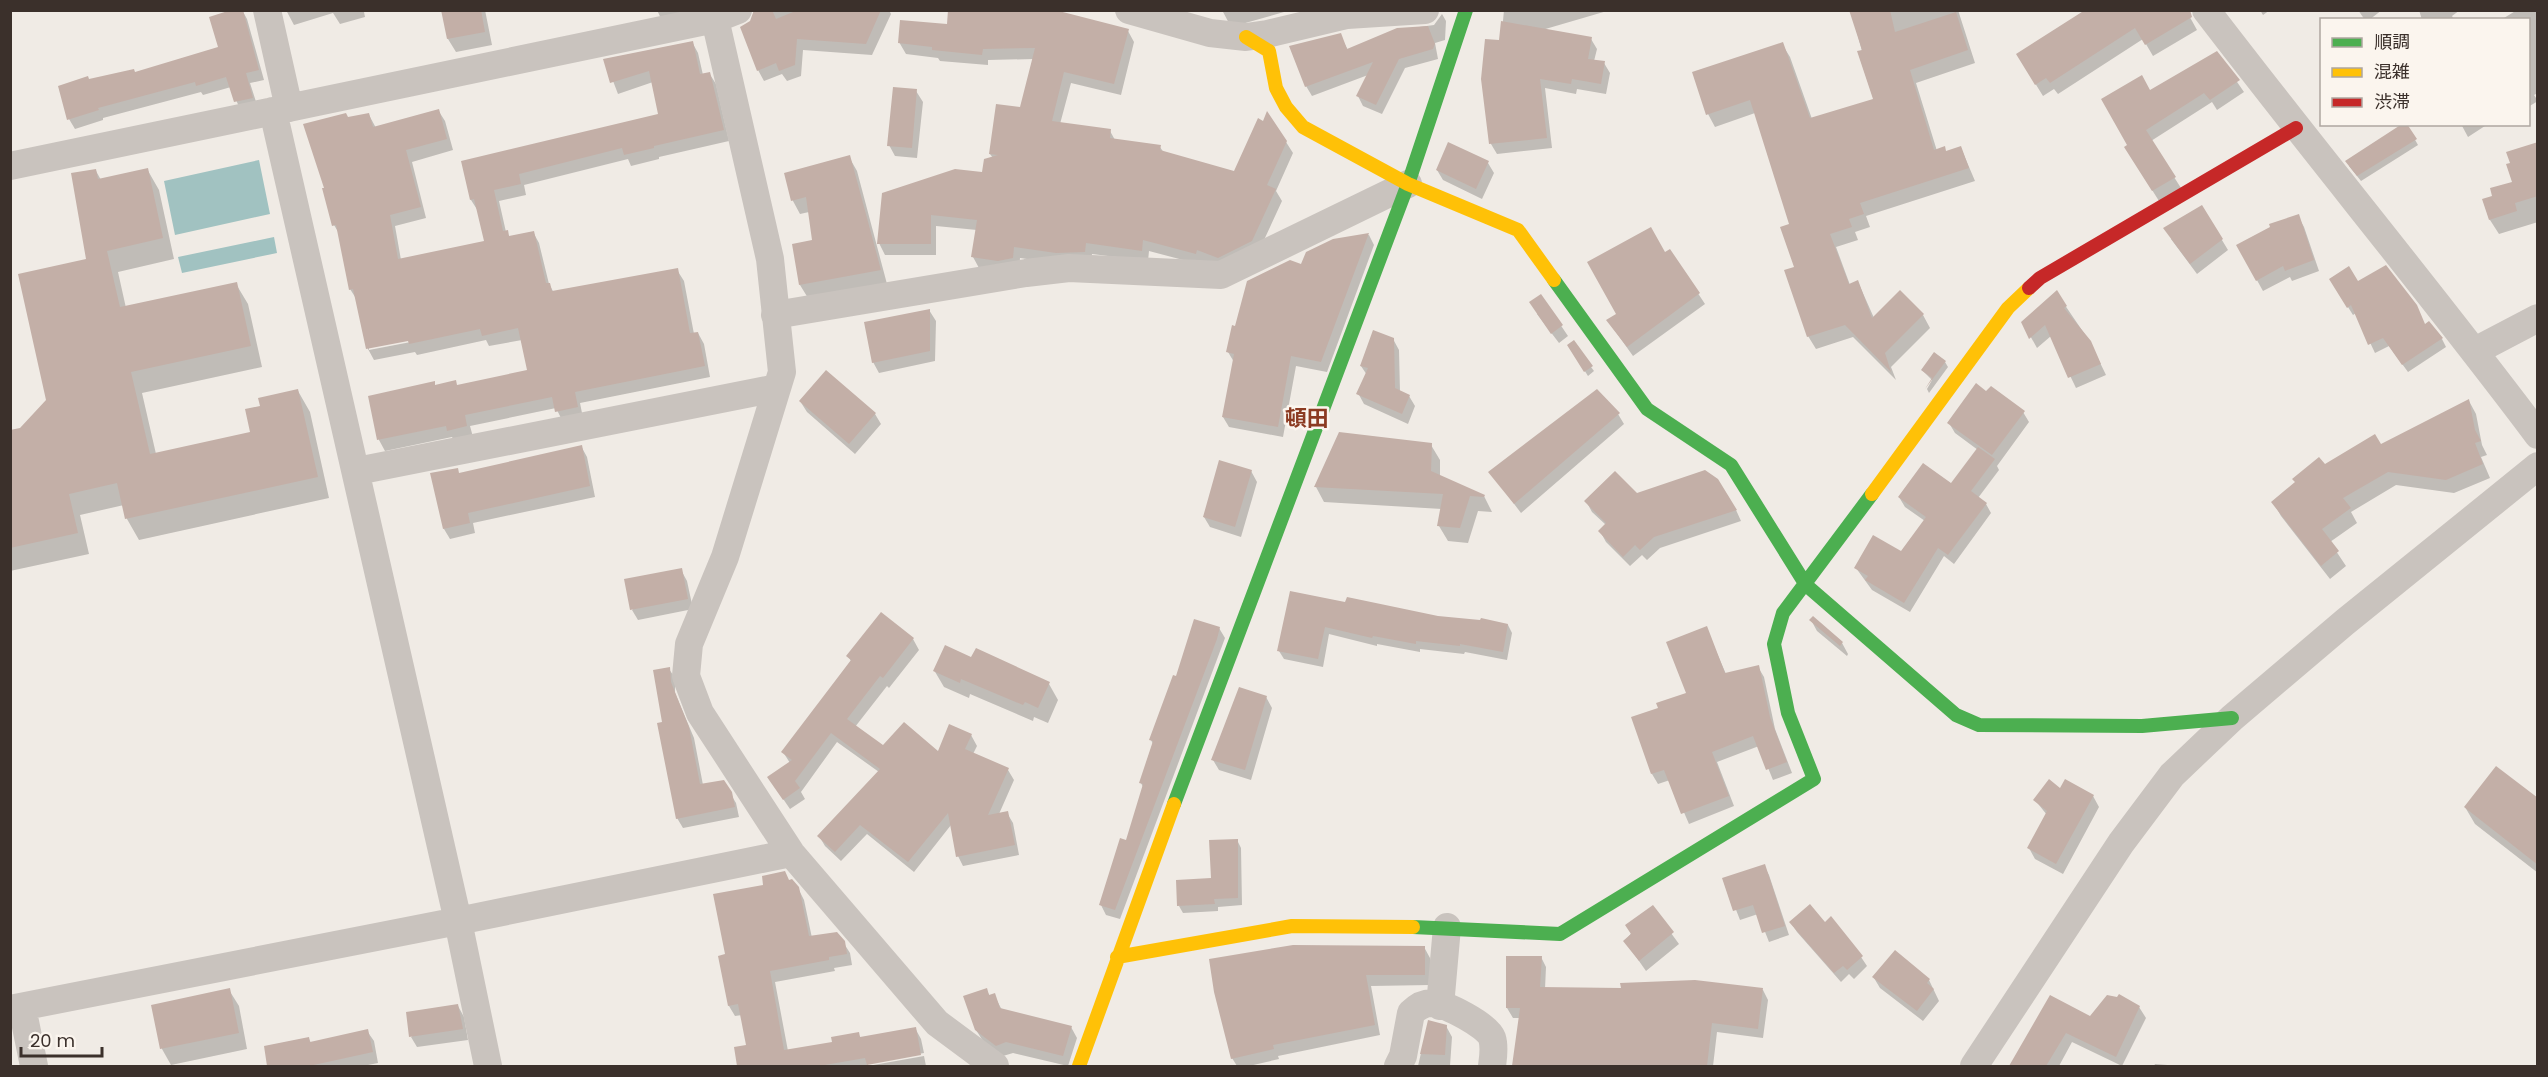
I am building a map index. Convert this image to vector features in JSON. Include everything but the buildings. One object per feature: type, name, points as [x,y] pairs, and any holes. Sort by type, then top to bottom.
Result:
[{"type":"street","points":[[267,10],[281,109],[357,471],[459,921],[488,1066]]},
{"type":"street","points":[[1133,11],[1210,33],[1246,37],[1267,34],[1346,13],[1425,10]]},
{"type":"street","points":[[1079,1066],[1117,957],[1408,184],[1466,10]]},
{"type":"street","points":[[2206,10],[2296,128],[2475,351],[2538,435]]},
{"type":"street","points":[[10,166],[727,15],[770,259],[782,372],[725,557],[689,644],[687,676],[700,713],[791,853],[937,1023],[995,1066]]},
{"type":"street","points":[[1246,37],[1269,51],[1276,88],[1286,107],[1303,127],[1408,184],[1518,230],[1647,409],[1731,465],[1806,585],[1956,715],[1979,725],[2142,726],[2232,718]]},
{"type":"street","points":[[1117,957],[1292,926],[1447,927],[1560,934],[1814,779],[1788,713],[1774,644],[1783,613],[1806,585],[2001,317],[2040,278],[2296,128]]},
{"type":"street","points":[[776,315],[1069,267],[1221,275],[1408,184]]},
{"type":"street","points":[[2475,351],[2538,318]]},
{"type":"street","points":[[357,471],[777,388]]},
{"type":"street","points":[[1974,1066],[2121,843],[2172,776],[2232,718],[2345,622],[2538,466]]},
{"type":"street","points":[[34,1066],[16,1008],[791,853]]},
{"type":"street","points":[[1440,1006],[1447,927]]},
{"type":"street","points":[[1398,1066],[1403,1056],[1411,1013],[1424,1004],[1451,1009],[1487,1030],[1492,1039],[1492,1066]]},
{"type":"water","points":[[259,160],[270,214],[175,235],[164,181]]},
{"type":"water","points":[[274,237],[277,253],[182,273],[178,257]]},
{"type":"traffic: fast","points":[[1174,804],[1408,184],[1466,10]]},
{"type":"traffic: fast","points":[[1554,280],[1647,409],[1731,465],[1806,585],[1956,715],[1979,725],[2142,726],[2232,718]]},
{"type":"traffic: fast","points":[[1413,927],[1560,934],[1814,779],[1788,713],[1774,644],[1783,613],[1872,494]]},
{"type":"traffic: slow","points":[[1246,37],[1269,51],[1276,88],[1286,107],[1303,127],[1408,184],[1518,230],[1554,280]]},
{"type":"traffic: slow","points":[[1872,494],[2008,308],[2029,288]]},
{"type":"traffic: slow","points":[[1079,1066],[1174,804]]},
{"type":"traffic: slow","points":[[1117,957],[1292,926],[1413,927]]},
{"type":"traffic: jam","points":[[2029,288],[2040,278],[2296,128]]},
{"type":"district","name":"頓田","points":[[1307,418]]}]
